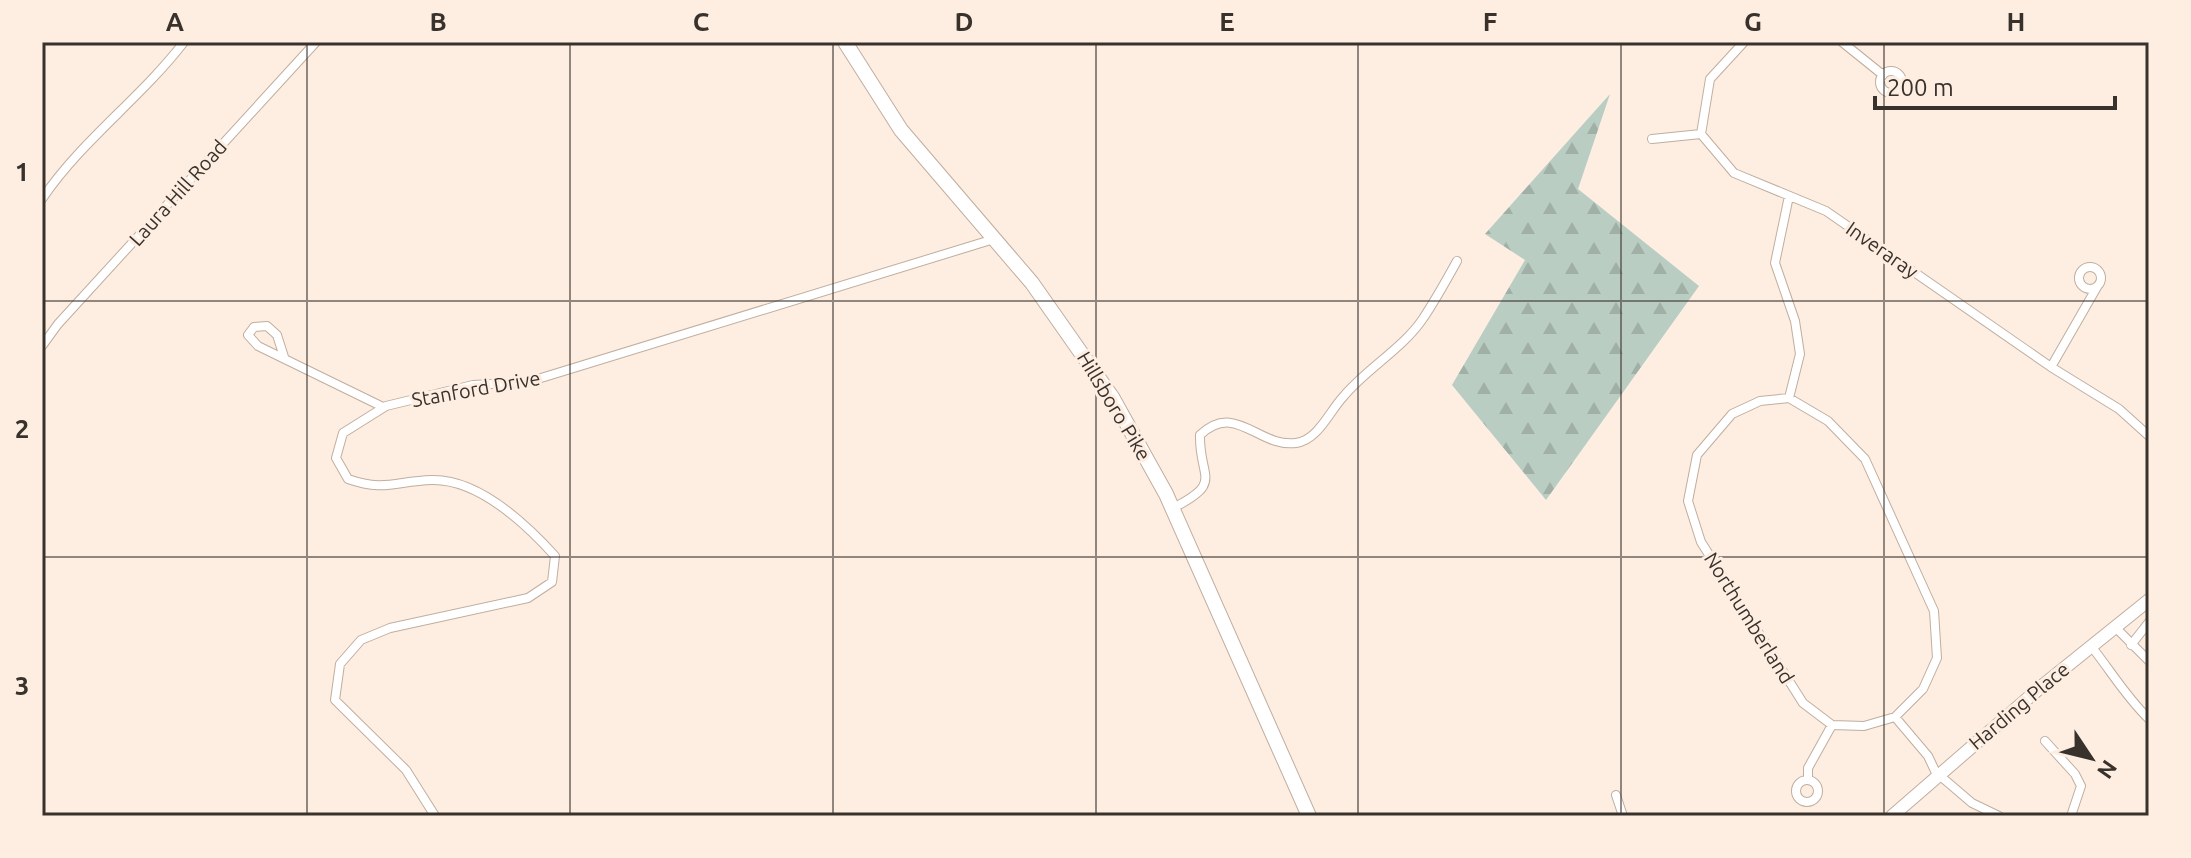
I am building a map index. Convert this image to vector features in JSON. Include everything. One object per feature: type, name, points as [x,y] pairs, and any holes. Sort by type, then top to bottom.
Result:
[{"type":"main road","name":"Hillsboro Pike","points":[[845,42],[901,130],[996,238],[1112,397],[1171,509],[1309,816]]},
{"type":"main road","name":"Harding Place","points":[[1892,816],[1938,774],[2149,600]]},
{"type":"street","points":[[42,199],[89,141],[164,68],[184,42]]},
{"type":"street","name":"Laura Hill Road","points":[[42,346],[58,324],[316,42]]},
{"type":"street","points":[[1652,139],[1701,134],[1710,79],[1744,42]]},
{"type":"street","points":[[1842,42],[1883,75]]},
{"type":"street","name":"Inveraray","points":[[1701,134],[1734,173],[1826,211],[2051,367],[2119,409],[2149,436]]},
{"type":"street","points":[[1789,196],[1775,263],[1795,321],[1800,354],[1789,398],[1828,421],[1865,459],[1934,611],[1937,658],[1923,689],[1895,717],[1864,726],[1832,725],[1808,768],[1808,780]]},
{"type":"street","name":"Stanford Drive","points":[[435,816],[406,770],[335,700],[340,664],[361,640],[390,628],[528,598],[552,582],[555,556],[537,535],[458,481],[432,480],[374,488],[348,479],[336,458],[343,433],[383,407],[473,385],[528,382],[996,238]]},
{"type":"street","points":[[1171,509],[1197,496],[1205,483],[1208,471],[1199,451],[1200,435],[1209,426],[1221,421],[1237,424],[1284,443],[1298,443],[1311,437],[1344,395],[1422,321],[1457,261]]},
{"type":"street","points":[[2051,367],[2097,287]]},
{"type":"street","points":[[284,357],[277,335],[267,326],[254,327],[248,335],[258,346],[383,407]]},
{"type":"street","name":"Northumberland","points":[[1789,398],[1760,401],[1732,414],[1697,455],[1688,501],[1701,542],[1803,703],[1832,725]]},
{"type":"street","points":[[2131,645],[2149,622]]},
{"type":"street","points":[[2115,627],[2149,661]]},
{"type":"street","points":[[2091,646],[2118,679],[2126,696],[2149,719]]},
{"type":"street","points":[[1895,717],[1928,756],[1938,774],[1972,803],[1999,816]]},
{"type":"street","points":[[2045,741],[2075,774],[2081,786],[2071,816]]},
{"type":"street","points":[[1616,795],[1623,816]]},
{"type":"green space","points":[[1610,94],[1578,189],[1699,286],[1546,500],[1452,385],[1525,260],[1485,234]]}]
